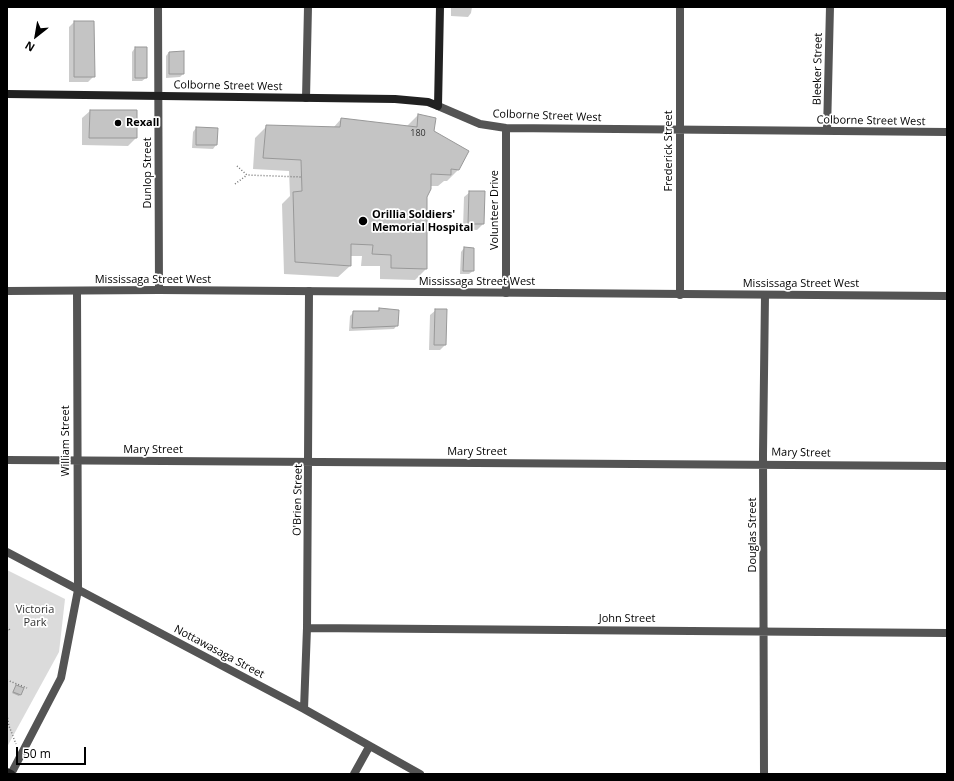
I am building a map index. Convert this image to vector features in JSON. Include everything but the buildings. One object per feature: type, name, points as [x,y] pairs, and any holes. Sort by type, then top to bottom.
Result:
[{"type":"main road","points":[[438,106],[440,7]]},
{"type":"main road","name":"Colborne Street West","points":[[7,94],[400,99],[428,102],[438,106]]},
{"type":"main road","points":[[7,772],[11,774]]},
{"type":"street","name":"Dunlop Street","points":[[158,7],[159,290]]},
{"type":"street","points":[[306,98],[308,7]]},
{"type":"street","name":"Frederick Street","points":[[680,7],[680,295]]},
{"type":"street","name":"Bleeker Street","points":[[827,131],[830,7]]},
{"type":"street","name":"Colborne Street West","points":[[438,106],[480,124],[506,128],[947,132]]},
{"type":"street","name":"Volunteer Drive","points":[[506,128],[506,293]]},
{"type":"street","name":"Mississaga Street West","points":[[7,291],[159,290],[947,296]]},
{"type":"street","name":"William Street","points":[[11,774],[61,678],[78,590],[77,291]]},
{"type":"street","name":"O'Brien Street","points":[[304,709],[307,628],[309,463],[309,291]]},
{"type":"street","name":"Douglas Street","points":[[764,774],[763,464],[765,295]]},
{"type":"street","name":"Mary Street","points":[[7,460],[947,466]]},
{"type":"street","name":"Nottawasaga Street","points":[[7,552],[304,709],[369,747],[420,774]]},
{"type":"street","name":"John Street","points":[[307,628],[947,633]]},
{"type":"street","points":[[354,774],[369,747]]},
{"type":"path","points":[[236,166],[247,175],[301,177]]},
{"type":"path","points":[[235,184],[247,175]]},
{"type":"path","points":[[7,627],[10,630],[7,630]]},
{"type":"path","points":[[7,680],[27,688]]},
{"type":"path","points":[[7,715],[9,726],[21,755]]},
{"type":"green space","name":"Victoria Park","points":[[7,570],[65,599],[59,652],[7,747]]},
{"type":"place","name":"Rexall","points":[[118,123]]},
{"type":"place","name":"Orillia Soldiers' Memorial Hospital","points":[[363,221]]}]
